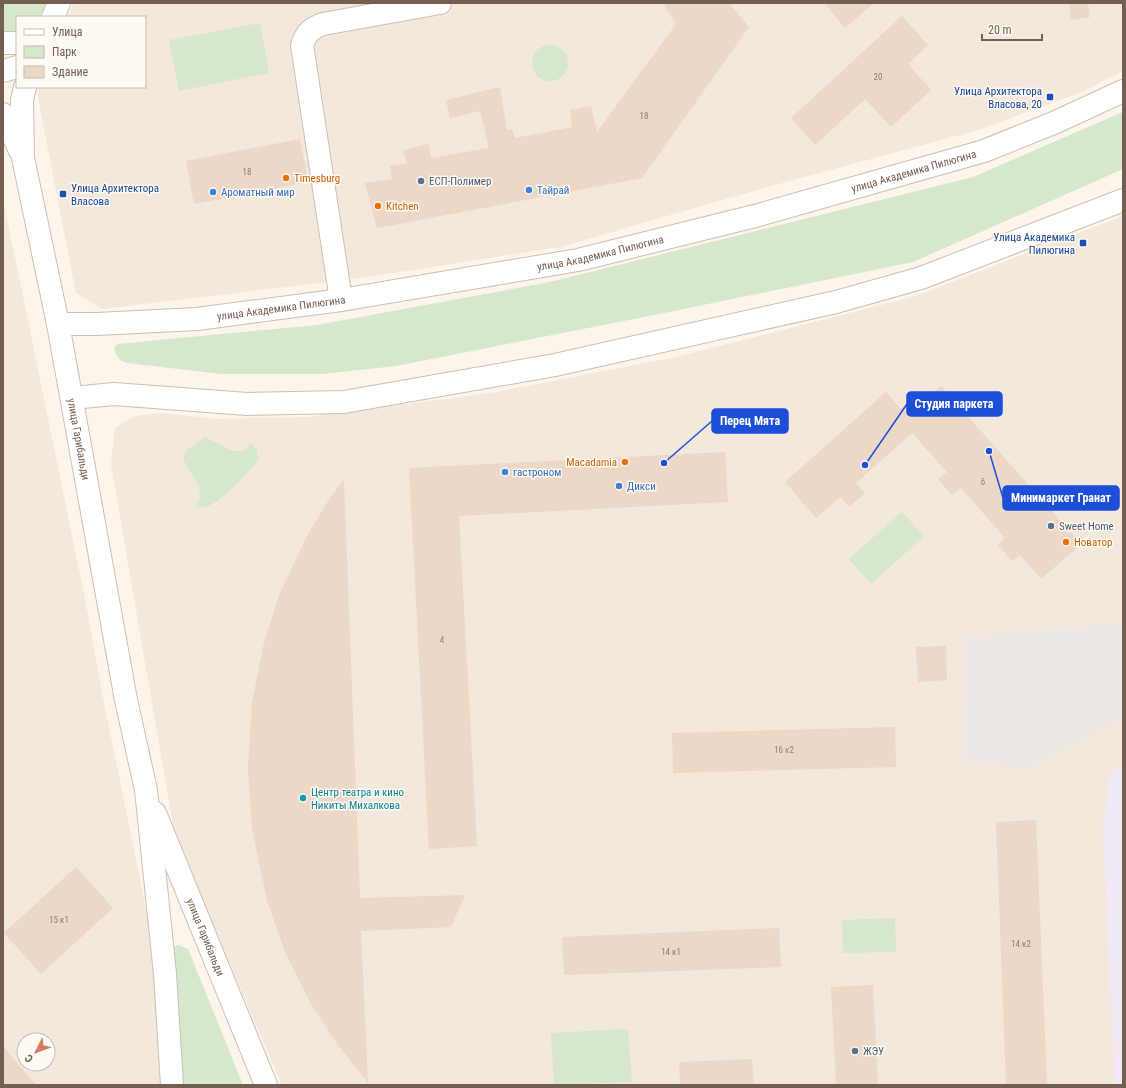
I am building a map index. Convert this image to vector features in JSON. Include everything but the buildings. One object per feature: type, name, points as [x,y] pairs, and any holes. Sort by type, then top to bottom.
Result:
[{"type":"street","points":[[53,16],[59,3]]},
{"type":"street","points":[[341,300],[302,45],[306,35],[313,28],[323,24],[440,3]]},
{"type":"street","points":[[3,43],[16,43]]},
{"type":"street","points":[[3,71],[16,67]]},
{"type":"street","name":"улица Гарибальди","points":[[25,88],[22,100],[23,158],[58,324],[126,700],[146,790],[165,974],[172,1085]]},
{"type":"street","name":"улица Академика Пилюгина","points":[[58,324],[97,324],[198,319],[341,300],[578,260],[755,216],[984,151],[1056,122],[1123,91]]},
{"type":"street","points":[[3,114],[23,158]]},
{"type":"street","points":[[72,398],[114,394],[247,404],[344,402],[555,365],[836,302],[921,278],[1123,200]]},
{"type":"street","name":"улица Гарибальди","points":[[146,790],[266,1085]]},
{"type":"shaded area","points":[[74,3],[1123,3],[1123,71],[1082,92],[978,130],[771,186],[560,247],[361,278],[102,309],[76,293],[38,98],[39,88],[146,88],[146,16],[68,16]]},
{"type":"shaded area","points":[[3,199],[85,599],[102,693],[149,924],[163,1085],[3,1085]]},
{"type":"shaded area","points":[[1123,216],[1123,1085],[282,1085],[175,837],[111,464],[115,428],[135,416],[162,413],[215,419],[308,417],[497,392],[676,357],[913,297]]},
{"type":"shaded area","points":[[1122,623],[1123,719],[1027,769],[964,763],[962,636]]},
{"type":"shaded area","points":[[1123,764],[1123,1085],[1115,1085],[1103,827],[1110,773]]},
{"type":"green space","points":[[3,3],[47,3],[40,16],[16,16],[16,33],[3,36]]},
{"type":"green space","points":[[260,23],[269,73],[179,91],[169,40]]},
{"type":"green space","points":[[550,45],[563,50],[568,63],[563,76],[550,81],[537,76],[532,63],[537,50]]},
{"type":"green space","points":[[1123,112],[1123,169],[913,262],[396,366],[323,374],[222,374],[127,363],[119,359],[114,347],[117,344],[317,325],[550,282],[973,177]]},
{"type":"green space","points":[[205,437],[233,451],[244,451],[251,443],[257,450],[258,460],[228,493],[206,507],[196,507],[200,498],[199,486],[183,459],[187,450]]},
{"type":"green space","points":[[902,512],[924,536],[871,584],[849,559]]},
{"type":"green space","points":[[895,918],[896,952],[843,953],[842,920]]},
{"type":"green space","points":[[179,945],[188,949],[243,1085],[174,1085],[166,948]]},
{"type":"green space","points":[[628,1029],[632,1082],[554,1085],[551,1033]]},
{"type":"place","name":"Улица Архитектора Власова, 20","points":[[1050,97]]},
{"type":"place","name":"Timesburg","points":[[286,178]]},
{"type":"place","name":"ЕСП-Полимер","points":[[421,181]]},
{"type":"place","name":"Тайрай","points":[[529,190]]},
{"type":"place","name":"Ароматный мир","points":[[213,192]]},
{"type":"place","name":"Улица Архитектора Власова","points":[[63,194]]},
{"type":"place","name":"Kitchen","points":[[378,206]]},
{"type":"place","name":"Улица Академика Пилюгина","points":[[1083,243]]},
{"type":"place","name":"Минимаркет Гранат","points":[[989,451]]},
{"type":"place","name":"Macadamia","points":[[625,462]]},
{"type":"place","name":"Перец Мята","points":[[664,463]]},
{"type":"place","name":"Студия паркета","points":[[865,465]]},
{"type":"place","name":"гастроном","points":[[505,472]]},
{"type":"place","name":"Дикси","points":[[619,486]]},
{"type":"place","name":"Sweet Home","points":[[1051,526]]},
{"type":"place","name":"Новатор","points":[[1066,542]]},
{"type":"place","name":"Центр театра и кино Никиты Михалкова","points":[[303,798]]},
{"type":"place","name":"ЖЭУ","points":[[855,1051]]}]
